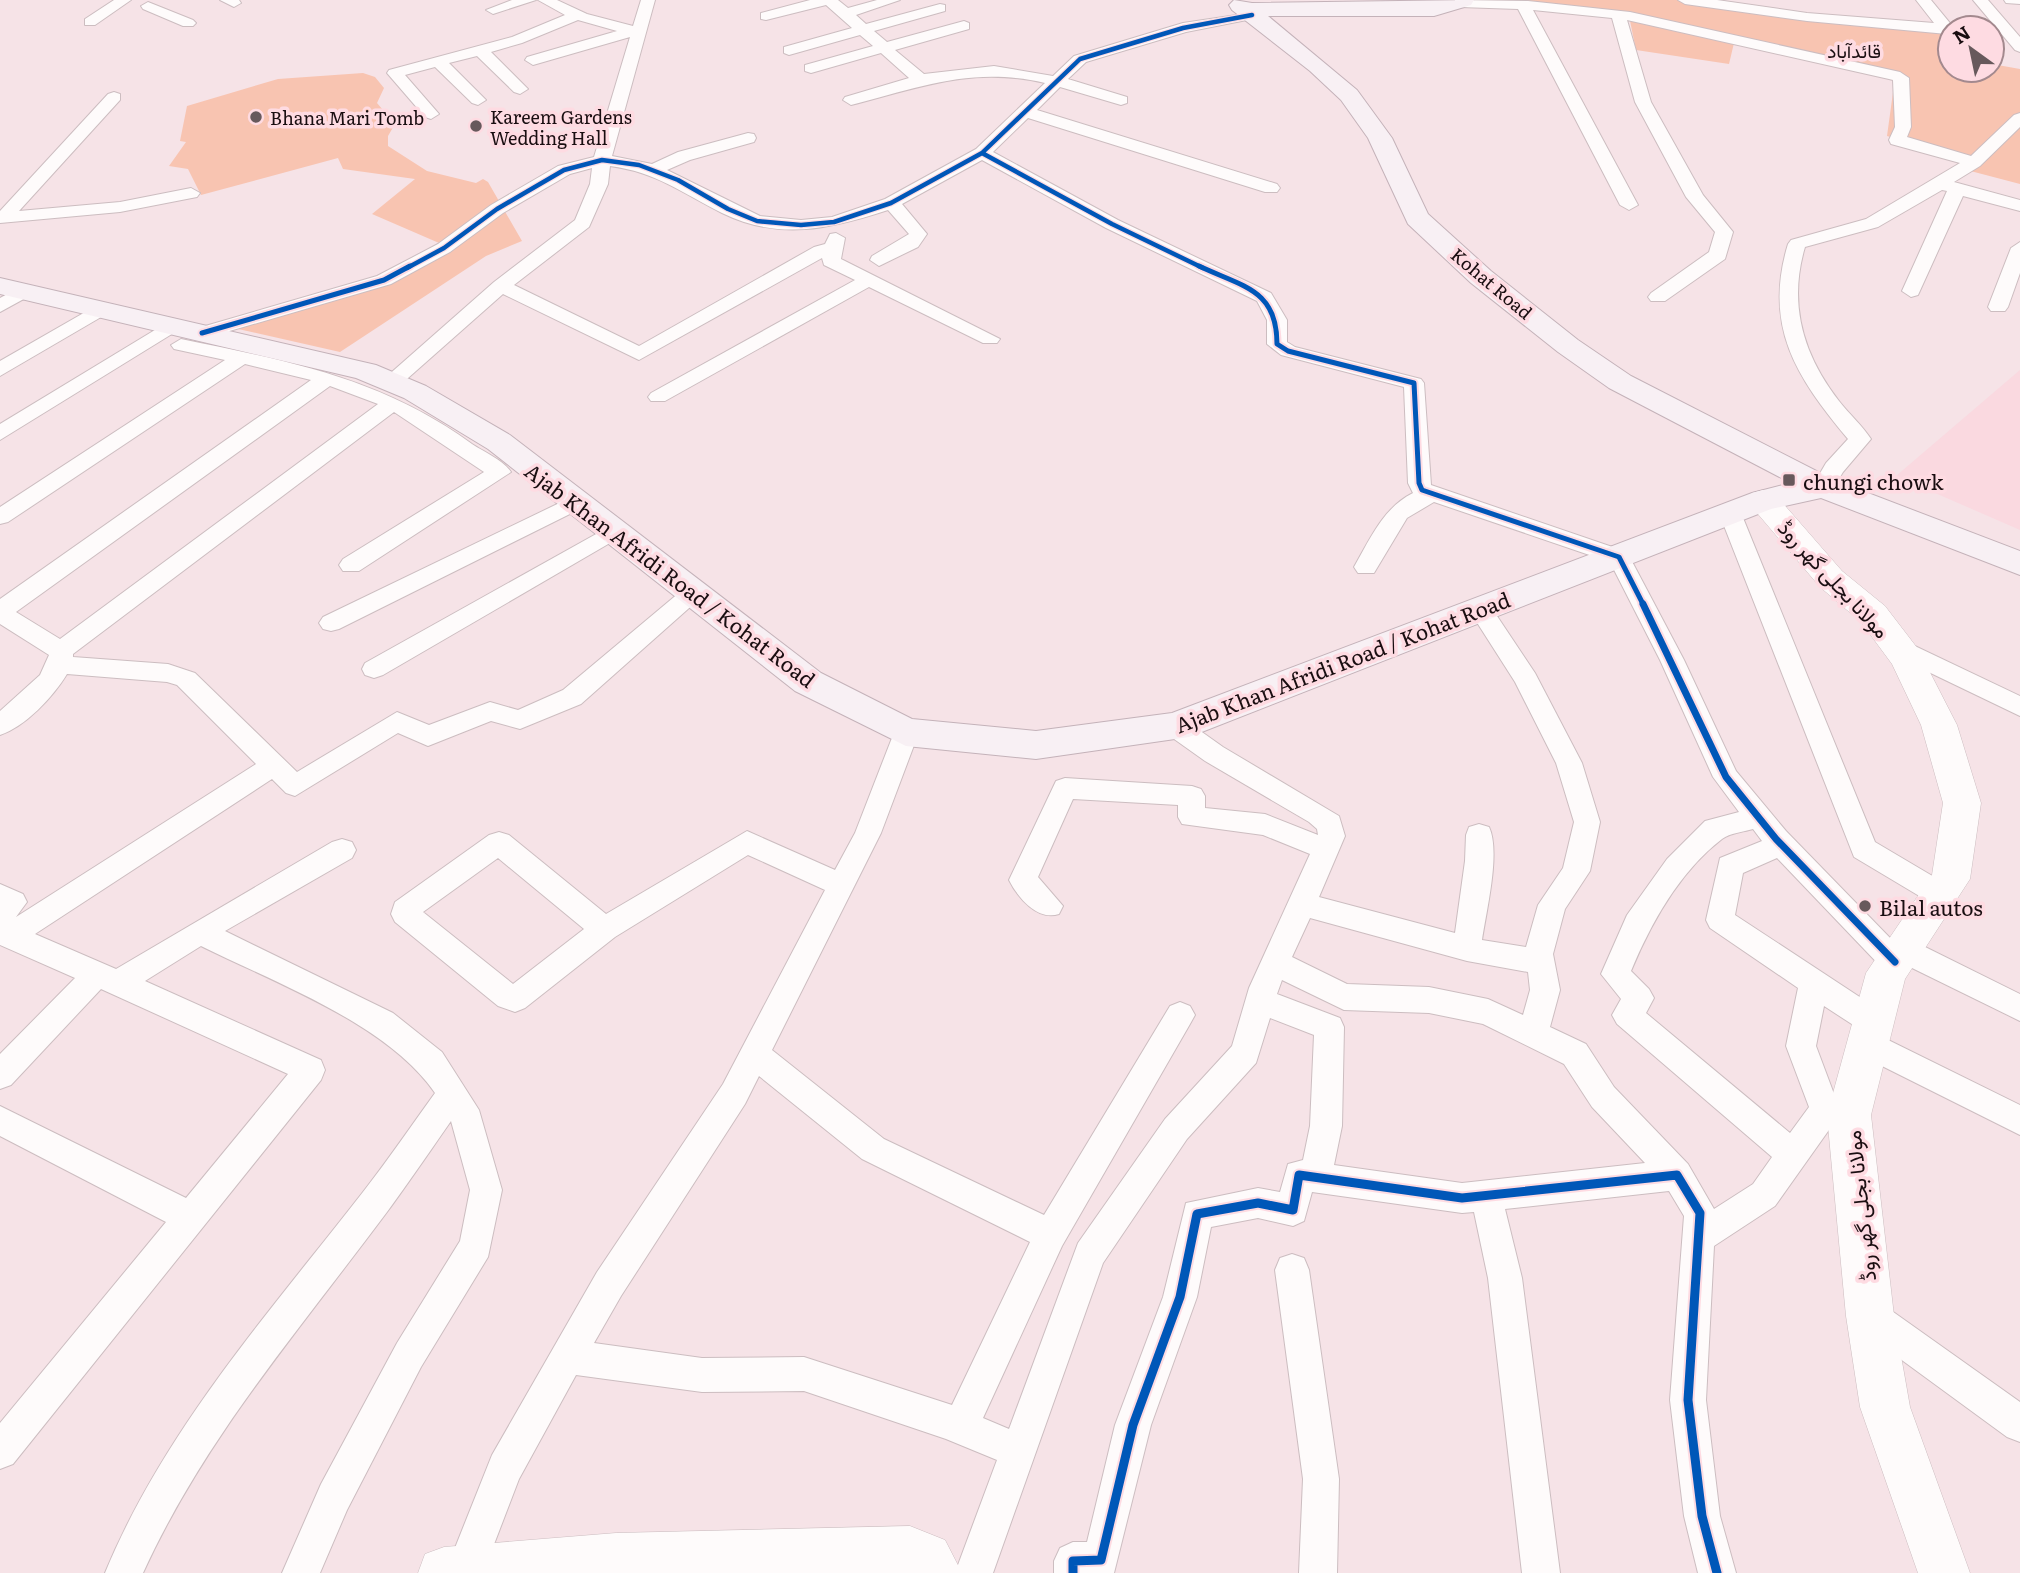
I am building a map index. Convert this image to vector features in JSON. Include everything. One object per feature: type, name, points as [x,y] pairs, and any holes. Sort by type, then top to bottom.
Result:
[{"type":"main road","points":[[1242,7],[1437,0]]},
{"type":"main road","points":[[1242,7],[1434,9],[1458,1]]},
{"type":"main road","name":"Kohat Road","points":[[1242,7],[1318,66],[1349,95],[1380,138],[1417,218],[1481,277],[1568,346],[1620,382],[1823,487]]},
{"type":"main road","name":"Ajab Khan Afridi Road / Kohat Road","points":[[12,289],[101,309],[185,335],[366,371],[392,393],[499,442],[808,682],[906,732],[1036,745],[1176,727],[1747,507],[1823,487]]},
{"type":"main road","points":[[1823,487],[2020,564]]},
{"type":"main road","points":[[1823,487],[1854,513],[2020,582]]},
{"type":"street","points":[[90,22],[124,0]]},
{"type":"street","points":[[156,0],[148,6],[188,23]]},
{"type":"street","points":[[493,10],[529,0]]},
{"type":"street","points":[[545,0],[578,15],[636,31]]},
{"type":"street","points":[[0,725],[41,690],[61,658],[392,393],[500,286],[583,223],[599,184],[602,160],[636,31],[648,0]]},
{"type":"street","points":[[766,16],[828,0],[920,79]]},
{"type":"street","points":[[844,13],[893,0]]},
{"type":"street","points":[[1685,0],[1747,5],[1807,17],[1947,29],[1923,0]]},
{"type":"street","points":[[1796,0],[1807,17]]},
{"type":"street","points":[[1980,0],[2020,47]]},
{"type":"street","points":[[2011,0],[2020,0]]},
{"type":"street","points":[[1458,1],[1618,15],[1894,75],[1901,78],[1903,127],[1897,140],[1974,162]]},
{"type":"street","points":[[789,50],[863,30],[935,4],[968,30],[884,48],[811,68]]},
{"type":"street","points":[[1523,5],[1629,205]]},
{"type":"street","points":[[0,433],[185,335],[383,280],[444,248],[497,209],[564,170],[602,160],[639,165],[653,170],[757,221],[801,225],[839,220],[891,203],[982,153],[1080,59],[1242,7]]},
{"type":"street","points":[[1861,8],[1873,23]]},
{"type":"street","points":[[431,114],[395,73],[517,40],[578,15]]},
{"type":"street","points":[[1618,15],[1643,102],[1695,197],[1724,232],[1718,255],[1658,297]]},
{"type":"street","points":[[533,60],[636,31]]},
{"type":"street","points":[[480,50],[520,89]]},
{"type":"street","points":[[438,61],[478,100]]},
{"type":"street","points":[[851,100],[920,79],[995,71],[1057,82],[1121,100]]},
{"type":"street","points":[[2,218],[114,97]]},
{"type":"street","points":[[1024,111],[1271,188]]},
{"type":"street","points":[[1823,487],[1834,468],[1860,439],[1819,392],[1791,337],[1786,285],[1797,244],[1872,223],[1974,162],[2020,118]]},
{"type":"street","points":[[653,170],[684,156],[748,138]]},
{"type":"street","points":[[982,153],[1112,224],[1264,297],[1277,320],[1277,344],[1288,351],[1414,383],[1419,482],[1422,490],[1619,557],[1672,660],[1726,777],[1782,844],[1899,956],[2020,1008]]},
{"type":"street","points":[[1939,184],[2020,206]]},
{"type":"street","points":[[1911,292],[1939,184]]},
{"type":"street","points":[[2,218],[120,207],[191,193]]},
{"type":"street","points":[[879,260],[912,243],[918,234],[891,203]]},
{"type":"street","points":[[839,220],[831,261],[990,339]]},
{"type":"street","points":[[500,286],[639,354],[821,251],[834,248]]},
{"type":"street","points":[[1998,307],[2020,248]]},
{"type":"street","points":[[658,397],[868,279]]},
{"type":"street","points":[[0,306],[12,289]]},
{"type":"street","points":[[0,370],[101,309]]},
{"type":"street","points":[[185,335],[242,358],[392,393],[499,471],[351,565]]},
{"type":"street","points":[[0,517],[242,358]]},
{"type":"street","points":[[327,378],[0,612],[61,658],[168,673],[186,679],[295,786],[397,721],[428,736],[490,710],[520,720],[572,698],[694,593]]},
{"type":"street","points":[[1366,567],[1398,511],[1418,498],[1433,495]]},
{"type":"street","points":[[331,623],[576,502]]},
{"type":"street","points":[[1747,507],[1864,849],[1941,895]]},
{"type":"street","name":"مولانا بجلی گھر روڈ","points":[[1747,507],[1873,614],[1898,647],[1939,725],[1962,803],[1951,880],[1886,973],[1849,1115],[1870,1316],[1885,1407],[1944,1573]]},
{"type":"street","points":[[374,669],[614,531]]},
{"type":"street","points":[[1480,610],[1526,680],[1569,763],[1587,822],[1576,871],[1552,905],[1539,954],[1545,989],[1533,1034]]},
{"type":"street","points":[[1898,647],[2020,707]]},
{"type":"street","points":[[974,1573],[1090,1254],[1176,1129],[1245,1053],[1275,962],[1332,836],[1330,824],[1176,727]]},
{"type":"street","points":[[906,732],[868,833],[734,1094],[609,1284],[505,1468],[457,1572],[616,1559],[910,1552],[926,1559],[936,1573]]},
{"type":"street","points":[[3,927],[274,765]]},
{"type":"street","points":[[1049,906],[1023,880],[1065,788],[1192,796],[1191,817],[1265,825],[1326,849]]},
{"type":"street","points":[[1759,817],[1715,829],[1677,867],[1637,923],[1615,974],[1639,998],[1627,1014],[1793,1155]]},
{"type":"street","points":[[1467,948],[1479,861],[1479,835]]},
{"type":"street","points":[[605,929],[499,843],[405,910],[405,914],[508,997],[515,999],[605,929],[747,842],[842,885]]},
{"type":"street","points":[[1782,844],[1730,866],[1720,920],[1814,983],[1870,1033],[2020,1121]]},
{"type":"street","points":[[0,1075],[108,978],[200,932],[342,850]]},
{"type":"street","points":[[0,895],[13,902],[3,927]]},
{"type":"street","points":[[1302,904],[1467,948],[1541,962]]},
{"type":"street","points":[[0,1451],[310,1070],[3,927]]},
{"type":"street","points":[[200,932],[382,1022],[431,1062],[464,1110],[486,1189],[475,1245],[409,1355],[334,1497],[301,1573]]},
{"type":"street","points":[[1275,962],[1344,997],[1429,1000],[1488,1012],[1575,1054],[1603,1097],[1677,1175],[1700,1213],[1688,1400],[1702,1516],[1717,1573]]},
{"type":"street","points":[[1699,1237],[1764,1195],[1825,1110],[1801,1046],[1814,983]]},
{"type":"street","points":[[1260,1001],[1329,1027],[1326,1126],[1315,1177]]},
{"type":"street","points":[[960,1427],[1049,1235],[1180,1015]]},
{"type":"street","points":[[755,1054],[873,1149],[1049,1235]]},
{"type":"street","points":[[124,1573],[155,1506],[249,1362],[376,1200],[453,1093]]},
{"type":"street","points":[[0,1120],[190,1217]]},
{"type":"street","points":[[1073,1573],[1073,1561],[1101,1560],[1133,1425],[1180,1297],[1196,1214],[1258,1203],[1293,1210],[1299,1175],[1462,1198],[1677,1175]]},
{"type":"street","points":[[1486,1196],[1505,1278],[1541,1573]]},
{"type":"street","points":[[1293,1270],[1321,1479],[1318,1573]]},
{"type":"street","points":[[1870,1316],[2020,1424]]},
{"type":"street","points":[[568,1357],[702,1375],[804,1374],[960,1427],[1019,1451]]},
{"type":"shaded area","points":[[1476,0],[1690,0],[1873,23],[1936,27],[1936,84],[2006,84],[2006,66],[2020,69],[2020,184],[1959,168],[1962,159],[1887,136],[1895,78],[1734,43],[1729,64],[1636,50],[1629,16]]},
{"type":"shaded area","points":[[363,73],[375,77],[384,88],[377,103],[395,124],[388,136],[388,146],[427,171],[476,183],[483,179],[488,182],[522,241],[486,256],[340,352],[216,324],[383,280],[446,246],[372,214],[415,179],[343,169],[338,158],[201,195],[188,169],[169,166],[186,142],[180,141],[187,106],[278,79]]},
{"type":"shaded area","points":[[2020,370],[2020,530],[1896,476]]},
{"type":"cycle path","points":[[202,333],[384,280],[444,248],[497,209],[564,170],[602,160],[639,165],[678,180],[728,209],[757,221],[801,225],[834,222],[891,203],[982,153],[1080,59],[1183,28],[1252,15]]},
{"type":"cycle path","points":[[982,153],[1112,224],[1264,297],[1277,320],[1277,344],[1288,351],[1414,383],[1419,483],[1422,490],[1619,557],[1672,660],[1726,777],[1776,839],[1895,962]]},
{"type":"cycle path","points":[[1073,1573],[1073,1561],[1101,1560],[1133,1425],[1180,1297],[1197,1214],[1258,1203],[1293,1210],[1299,1175],[1462,1198],[1677,1175],[1700,1213],[1688,1400],[1702,1516],[1717,1573]]},
{"type":"place","name":"Bhana Mari Tomb","points":[[256,117]]},
{"type":"place","name":"Kareem Gardens Wedding Hall","points":[[476,126]]},
{"type":"place","name":"chungi chowk","points":[[1789,480]]},
{"type":"place","name":"Bilal autos","points":[[1865,906]]},
{"type":"district","name":"قائدآباد","points":[[1854,50]]}]
